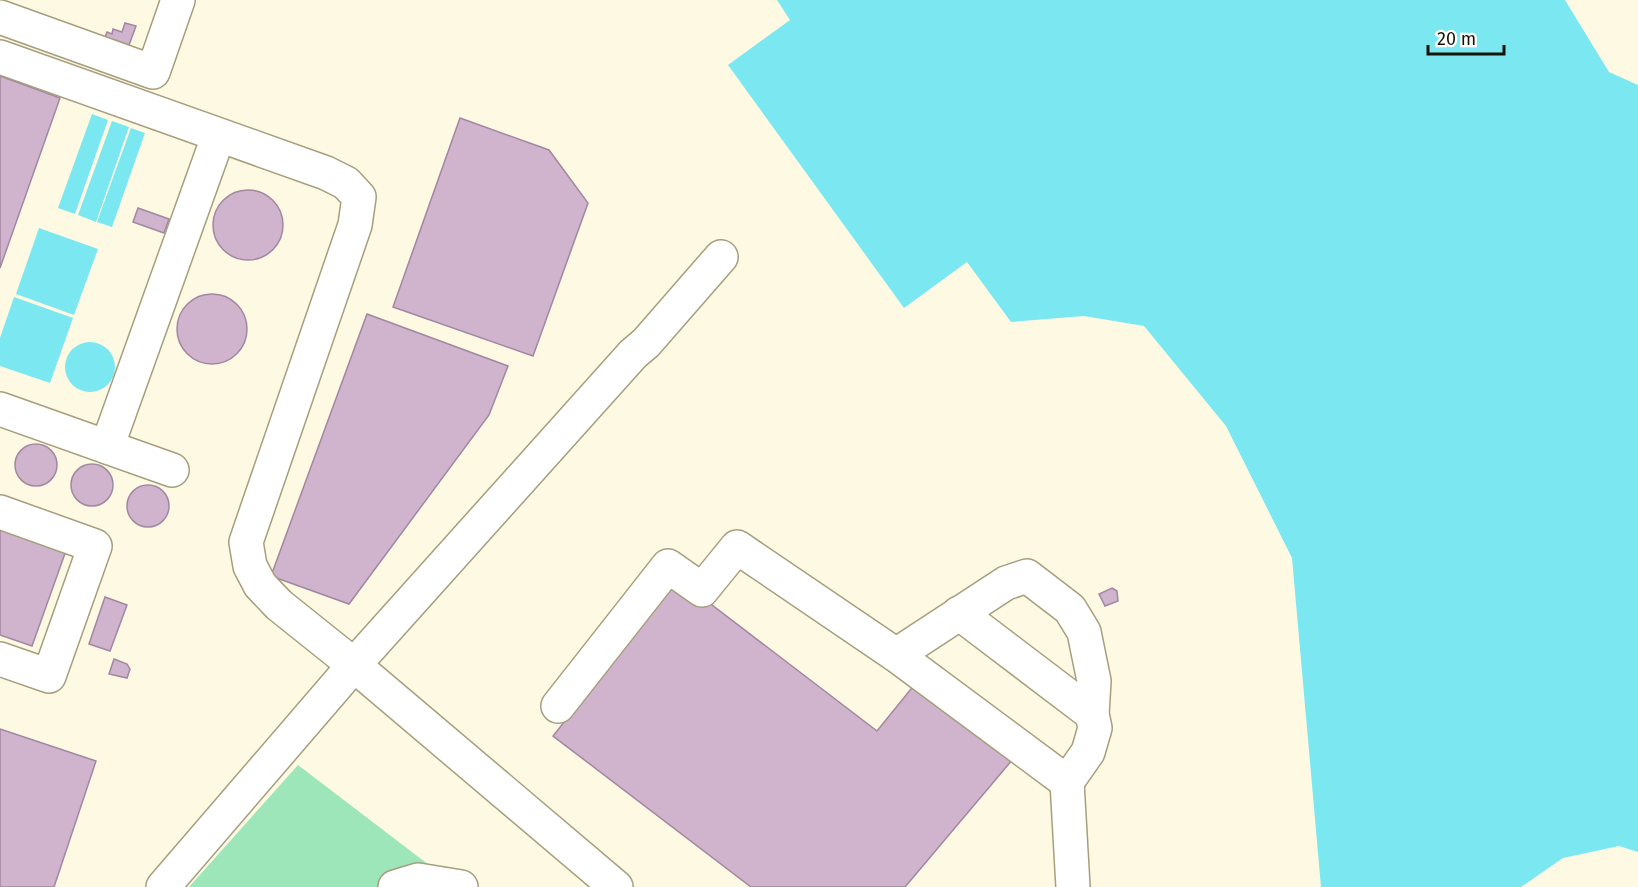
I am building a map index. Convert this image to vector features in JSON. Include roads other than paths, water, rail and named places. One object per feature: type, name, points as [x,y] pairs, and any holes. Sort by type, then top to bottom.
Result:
[{"type":"lane","points":[[0,12],[4,0]]},
{"type":"lane","points":[[0,17],[153,72],[178,0]]},
{"type":"lane","points":[[0,57],[218,137],[326,173],[346,183],[359,197],[355,225],[246,542],[250,566],[260,585],[279,605],[354,665],[616,887]]},
{"type":"lane","points":[[107,447],[218,137]]},
{"type":"lane","points":[[163,887],[354,665],[721,257]]},
{"type":"lane","points":[[0,411],[172,471]]},
{"type":"lane","points":[[0,512],[95,546],[49,676],[0,659]]},
{"type":"lane","points":[[558,706],[668,566],[702,590],[737,547],[896,656],[1066,782]]},
{"type":"lane","points":[[896,656],[1006,583],[1027,576],[1070,609],[1084,632],[1094,681],[1092,714],[1095,728],[1088,752],[1066,782],[1072,886]]},
{"type":"lane","points":[[959,613],[1092,714]]},
{"type":"lane","points":[[395,887],[418,880],[461,887]]},
{"type":"water","points":[[777,0],[1565,0],[1609,72],[1638,85],[1638,852],[1619,846],[1563,858],[1521,887],[1321,887],[1292,558],[1226,426],[1144,326],[1084,316],[1011,322],[967,262],[904,308],[728,65],[790,20]]},
{"type":"water","points":[[92,114],[108,120],[75,214],[58,208]]},
{"type":"water","points":[[112,121],[129,127],[96,222],[78,215]]},
{"type":"water","points":[[131,128],[145,133],[112,227],[97,222]]},
{"type":"water","points":[[39,228],[98,249],[74,315],[16,294]]},
{"type":"water","points":[[14,297],[73,318],[50,383],[0,366],[0,338]]},
{"type":"water","points":[[85,342],[95,342],[108,349],[115,362],[115,372],[108,385],[95,392],[85,392],[76,388],[69,381],[65,372],[65,362],[69,353],[76,346]]}]
